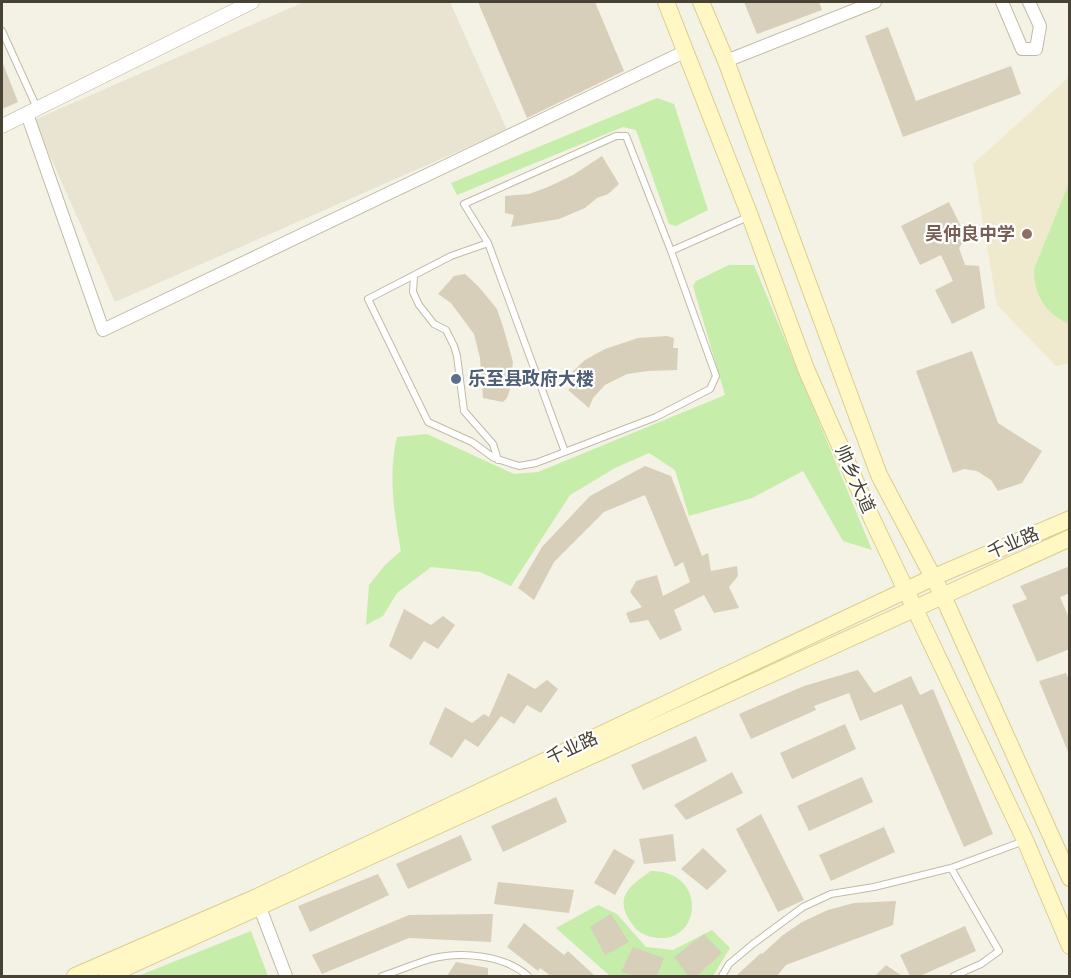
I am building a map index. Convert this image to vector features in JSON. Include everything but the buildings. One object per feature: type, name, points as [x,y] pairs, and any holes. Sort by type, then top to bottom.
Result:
[{"type":"main road","name":"帅乡大道","points":[[666,2],[750,216],[806,369],[906,590],[1025,840],[1070,946]]},
{"type":"main road","name":"帅乡大道","points":[[701,2],[726,61],[879,475],[934,577],[1070,878]]},
{"type":"main road","name":"千业路","points":[[75,976],[257,897],[906,590],[1070,519]]},
{"type":"main road","name":"千业路","points":[[107,976],[260,908],[942,594],[1070,538]]},
{"type":"street","points":[[2,126],[252,2]]},
{"type":"street","points":[[726,61],[874,2]]},
{"type":"street","points":[[1002,2],[1022,49],[1036,49],[1040,26],[1029,2]]},
{"type":"street","points":[[32,111],[104,330],[686,51]]},
{"type":"street","points":[[260,908],[286,976]]},
{"type":"lane","points":[[2,31],[32,111]]},
{"type":"lane","points":[[488,243],[451,256],[368,299],[428,422],[472,442],[498,460],[519,466],[536,463],[565,452],[656,417],[710,389],[716,376],[672,251],[626,136],[616,136],[464,204],[488,243],[565,452]]},
{"type":"lane","points":[[672,251],[750,216]]},
{"type":"lane","points":[[414,276],[413,292],[418,305],[434,324],[446,330],[454,346],[464,411],[493,444],[498,460]]},
{"type":"lane","points":[[722,976],[729,964],[767,932],[803,907],[831,894],[874,887],[951,868],[1025,840]]},
{"type":"lane","points":[[951,868],[999,951],[981,964],[954,976]]},
{"type":"lane","points":[[382,976],[432,959],[454,956],[494,958],[518,968],[528,976]]},
{"type":"shaded area","points":[[304,2],[450,2],[507,130],[115,302],[34,120]]},
{"type":"shaded area","name":"吴仲良中学","points":[[1069,77],[1069,363],[1056,366],[997,305],[973,164]]},
{"type":"green space","points":[[657,98],[674,104],[708,210],[676,226],[669,224],[636,130],[623,127],[457,195],[451,183]]},
{"type":"green space","points":[[1069,183],[1070,324],[1053,314],[1042,302],[1036,287],[1034,269]]},
{"type":"green space","points":[[729,265],[754,265],[872,550],[843,541],[803,471],[752,498],[689,516],[675,470],[649,453],[615,468],[570,495],[511,586],[480,572],[431,567],[397,593],[383,616],[366,625],[369,585],[385,565],[401,551],[392,480],[397,437],[427,434],[514,474],[538,472],[725,395],[693,286],[696,281]]},
{"type":"green space","points":[[651,871],[670,874],[683,883],[690,895],[692,908],[689,921],[681,931],[668,937],[652,937],[639,932],[625,910],[625,896],[629,889]]},
{"type":"green space","points":[[598,905],[617,914],[646,947],[673,950],[712,930],[730,948],[713,976],[610,976],[556,928]]},
{"type":"green space","points":[[251,931],[268,976],[138,976]]},
{"type":"place","name":"吴仲良中学","points":[[1027,234]]},
{"type":"place","name":"乐至县政府大楼","points":[[456,379]]}]
